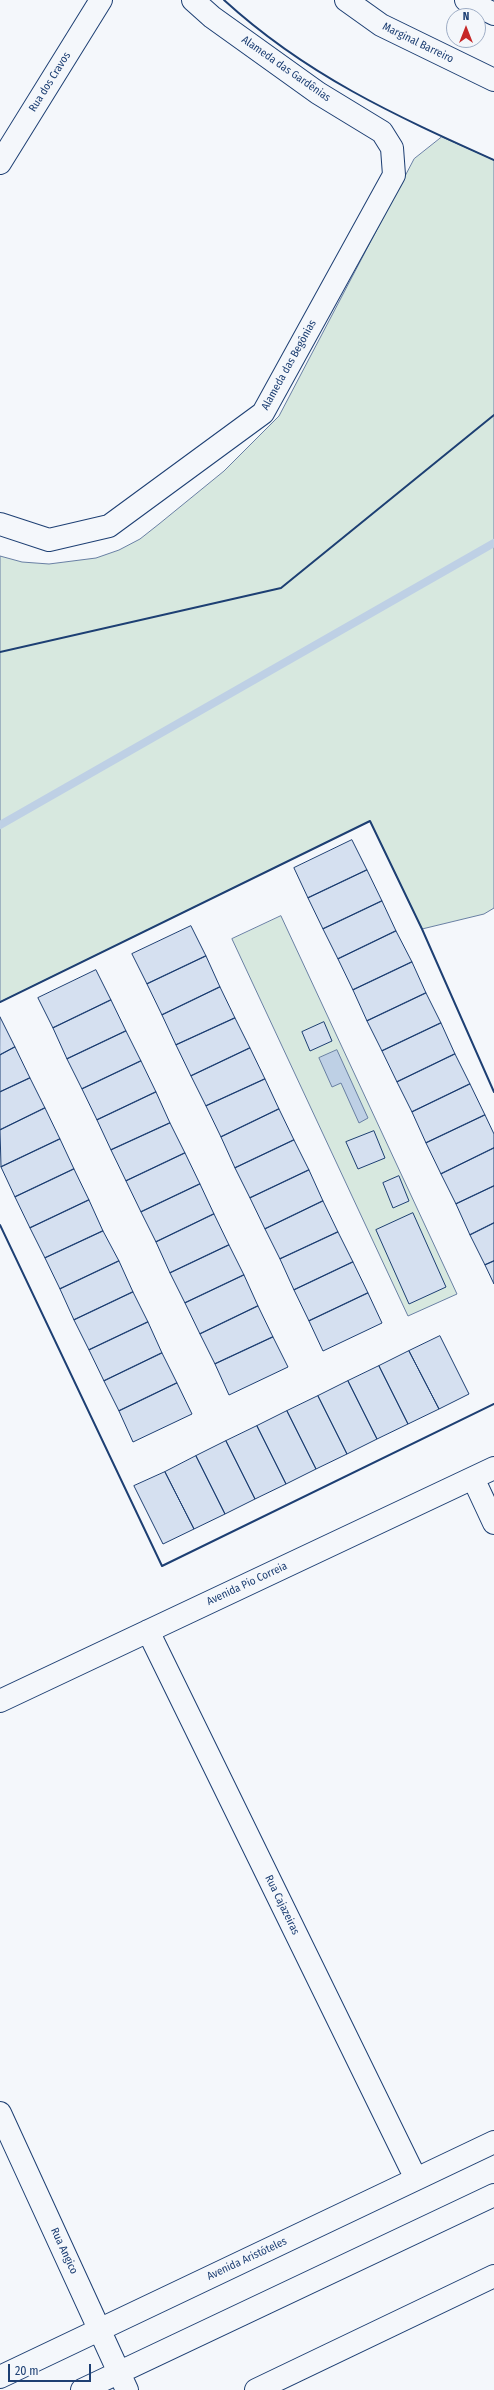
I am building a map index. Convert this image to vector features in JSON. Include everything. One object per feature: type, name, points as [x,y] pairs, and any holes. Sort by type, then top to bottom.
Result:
[{"type":"street","name":"Rua dos Cravos","points":[[0,163],[101,0]]},
{"type":"street","name":"Alameda das Gardênias","points":[[193,0],[212,17],[318,93],[382,132]]},
{"type":"street","name":"Marginal Barreiro","points":[[346,0],[380,25],[494,80]]},
{"type":"street","points":[[466,0],[494,14]]},
{"type":"street","name":"Alameda das Begônias","points":[[0,524],[50,540],[109,526],[263,413],[394,175],[392,148],[382,132]]},
{"type":"street","name":"Avenida Pio Correia","points":[[0,1701],[494,1468]]},
{"type":"street","points":[[473,1478],[494,1523]]},
{"type":"street","name":"Rua Cajazeiras","points":[[148,1631],[416,2179]]},
{"type":"street","name":"Rua Angico","points":[[0,2113],[100,2329],[122,2381]]},
{"type":"street","name":"Avenida Aristóteles","points":[[0,2377],[494,2142]]},
{"type":"street","points":[[82,2390],[122,2381],[494,2195]]},
{"type":"street","points":[[256,2390],[494,2276]]},
{"type":"shaded area","points":[[442,137],[494,160],[494,908],[484,914],[422,929],[370,821],[0,1002],[0,556],[22,562],[49,564],[96,558],[119,550],[140,539],[224,471],[279,416],[414,159]]},
{"type":"shaded area","points":[[281,916],[457,1294],[408,1316],[232,939]]},
{"type":"water","points":[[337,1050],[368,1118],[359,1123],[341,1083],[332,1087],[319,1058]]},
{"type":"building","points":[[352,840],[367,870],[308,898],[294,868]]},
{"type":"building","points":[[367,870],[382,901],[323,929],[308,898]]},
{"type":"building","points":[[382,901],[396,931],[338,959],[323,929]]},
{"type":"building","points":[[191,926],[206,956],[147,984],[132,954]]},
{"type":"building","points":[[396,931],[412,962],[353,990],[338,959]]},
{"type":"building","points":[[206,956],[220,987],[162,1015],[147,984]]},
{"type":"building","points":[[412,962],[426,993],[367,1021],[353,990]]},
{"type":"building","points":[[96,970],[111,1000],[53,1028],[38,998]]},
{"type":"building","points":[[220,987],[235,1018],[176,1045],[162,1015]]},
{"type":"building","points":[[426,993],[441,1023],[382,1051],[367,1021]]},
{"type":"building","points":[[111,1000],[126,1031],[67,1059],[53,1028]]},
{"type":"building","points":[[0,1017],[15,1047],[0,1055]]},
{"type":"building","points":[[235,1018],[250,1048],[191,1076],[176,1045]]},
{"type":"building","points":[[324,1022],[332,1041],[310,1051],[302,1032]]},
{"type":"building","points":[[441,1023],[455,1054],[397,1082],[382,1051]]},
{"type":"building","points":[[126,1031],[141,1061],[82,1089],[67,1059]]},
{"type":"building","points":[[15,1047],[30,1078],[0,1092],[0,1055]]},
{"type":"building","points":[[250,1048],[265,1079],[206,1106],[191,1076]]},
{"type":"building","points":[[455,1054],[470,1084],[412,1112],[397,1082]]},
{"type":"building","points":[[141,1061],[156,1092],[97,1120],[82,1089]]},
{"type":"building","points":[[30,1078],[45,1108],[0,1130],[0,1092]]},
{"type":"building","points":[[265,1079],[279,1109],[221,1137],[206,1106]]},
{"type":"building","points":[[470,1084],[485,1115],[426,1143],[412,1112]]},
{"type":"building","points":[[156,1092],[170,1123],[111,1150],[97,1120]]},
{"type":"building","points":[[45,1108],[60,1139],[1,1167],[0,1130]]},
{"type":"building","points":[[279,1109],[294,1140],[235,1168],[221,1137]]},
{"type":"building","points":[[485,1115],[494,1134],[494,1148],[441,1174],[426,1143]]},
{"type":"building","points":[[170,1123],[185,1153],[126,1181],[111,1150]]},
{"type":"building","points":[[374,1131],[385,1158],[358,1169],[346,1142]]},
{"type":"building","points":[[60,1139],[74,1169],[15,1197],[1,1167]]},
{"type":"building","points":[[294,1140],[309,1170],[250,1198],[235,1168]]},
{"type":"building","points":[[494,1148],[494,1186],[456,1204],[441,1174]]},
{"type":"building","points":[[185,1153],[200,1184],[141,1212],[126,1181]]},
{"type":"building","points":[[74,1169],[89,1200],[30,1228],[15,1197]]},
{"type":"building","points":[[309,1170],[323,1201],[265,1229],[250,1198]]},
{"type":"building","points":[[399,1176],[409,1201],[393,1208],[383,1183]]},
{"type":"building","points":[[200,1184],[214,1214],[156,1242],[141,1212]]},
{"type":"building","points":[[494,1186],[494,1223],[470,1235],[456,1204]]},
{"type":"building","points":[[89,1200],[103,1231],[45,1258],[30,1228]]},
{"type":"building","points":[[323,1201],[338,1232],[280,1259],[265,1229]]},
{"type":"building","points":[[413,1213],[446,1287],[409,1304],[376,1230]]},
{"type":"building","points":[[214,1214],[229,1245],[170,1273],[156,1242]]},
{"type":"building","points":[[494,1223],[494,1261],[485,1265],[470,1235]]},
{"type":"building","points":[[103,1231],[119,1261],[60,1289],[45,1258]]},
{"type":"building","points":[[338,1232],[353,1262],[294,1290],[280,1259]]},
{"type":"building","points":[[229,1245],[244,1275],[185,1303],[170,1273]]},
{"type":"building","points":[[119,1261],[133,1292],[74,1320],[60,1289]]},
{"type":"building","points":[[494,1261],[494,1284],[485,1265]]},
{"type":"building","points":[[353,1262],[368,1293],[309,1321],[294,1290]]},
{"type":"building","points":[[244,1275],[258,1306],[200,1334],[185,1303]]},
{"type":"building","points":[[133,1292],[148,1322],[89,1350],[74,1320]]},
{"type":"building","points":[[368,1293],[382,1323],[323,1351],[309,1321]]},
{"type":"building","points":[[258,1306],[273,1337],[215,1364],[200,1334]]},
{"type":"building","points":[[148,1322],[162,1353],[104,1381],[89,1350]]},
{"type":"building","points":[[440,1336],[469,1394],[439,1409],[409,1351]]},
{"type":"building","points":[[273,1337],[288,1367],[229,1395],[215,1364]]},
{"type":"building","points":[[409,1351],[439,1409],[408,1424],[379,1366]]},
{"type":"building","points":[[162,1353],[177,1383],[119,1411],[104,1381]]},
{"type":"building","points":[[379,1366],[408,1424],[377,1439],[348,1381]]},
{"type":"building","points":[[348,1381],[377,1439],[347,1454],[318,1396]]},
{"type":"building","points":[[177,1383],[192,1414],[133,1442],[119,1411]]},
{"type":"building","points":[[318,1396],[347,1454],[316,1469],[287,1411]]},
{"type":"building","points":[[287,1411],[316,1469],[286,1484],[257,1426]]},
{"type":"building","points":[[257,1426],[286,1484],[255,1499],[226,1441]]},
{"type":"building","points":[[226,1441],[255,1499],[225,1514],[196,1456]]},
{"type":"building","points":[[196,1456],[225,1514],[194,1529],[165,1472]]},
{"type":"building","points":[[165,1472],[194,1529],[163,1544],[134,1486]]},
{"type":"waterway","points":[[0,825],[494,543]]},
{"type":"wall","points":[[224,0],[255,27],[319,72],[421,127],[494,160]]},
{"type":"wall","points":[[0,652],[281,588],[494,415]]},
{"type":"wall","points":[[0,1002],[370,821],[422,929],[494,1092]]},
{"type":"wall","points":[[0,1225],[162,1566],[494,1404]]}]
